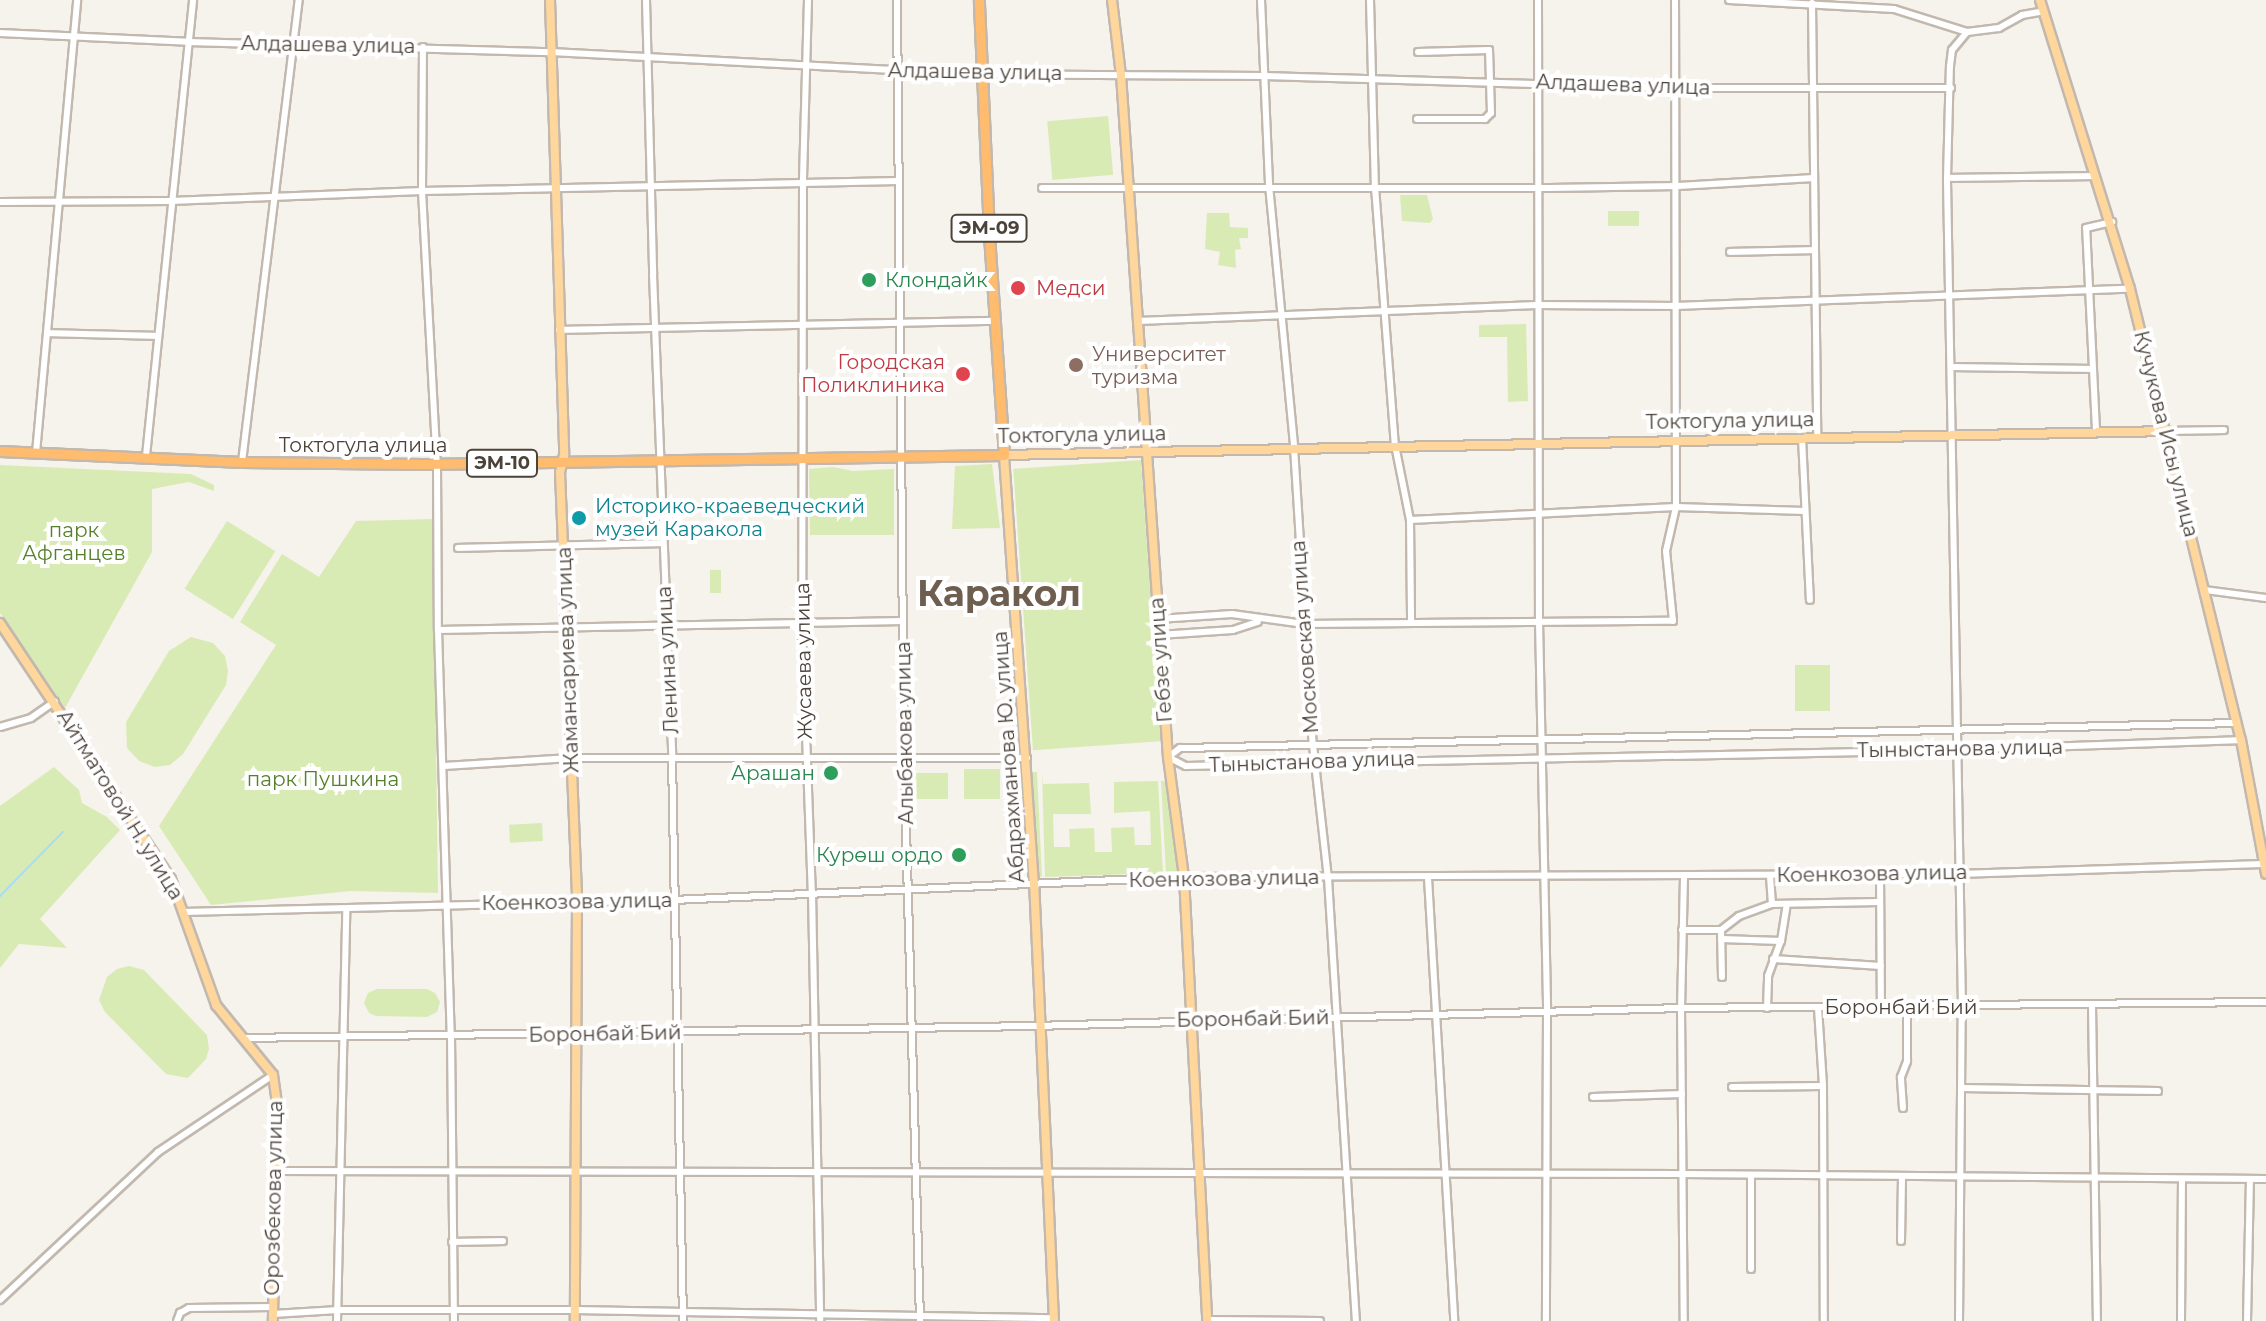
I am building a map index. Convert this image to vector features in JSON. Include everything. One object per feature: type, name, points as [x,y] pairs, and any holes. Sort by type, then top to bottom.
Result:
[{"type":"highway","name":"Абдрахманова Ю. улица","points":[[979,0],[994,321],[1004,455]]},
{"type":"highway","name":"Токтогула улица","points":[[0,451],[242,462],[437,464],[1004,455]]},
{"type":"main road","name":"Жамансариева улица","points":[[550,0],[566,626],[577,902],[575,1321]]},
{"type":"main road","name":"Гебзе улица","points":[[1112,0],[1121,75],[1168,757],[1184,877],[1207,1320]]},
{"type":"main road","name":"Кучукова Исы улица","points":[[2040,0],[2112,222],[2130,289],[2241,740],[2266,874]]},
{"type":"main road","name":"Токтогула улица","points":[[1004,455],[2096,430],[2165,431]]},
{"type":"main road","name":"Абдрахманова Ю. улица","points":[[1004,455],[1027,758],[1054,1319]]},
{"type":"main road","name":"Айтматовой Н. улица","points":[[0,623],[55,701],[171,879],[186,912],[216,1005],[273,1075]]},
{"type":"main road","name":"Орозбекова улица","points":[[273,1075],[278,1109],[273,1314]]},
{"type":"street","points":[[36,453],[77,0]]},
{"type":"street","points":[[146,456],[193,0]]},
{"type":"street","points":[[242,462],[299,0]]},
{"type":"street","name":"Ленина улица","points":[[646,0],[650,189],[672,758],[683,1321]]},
{"type":"street","name":"Жусаева улица","points":[[808,0],[803,182],[802,625],[812,892],[820,1321]]},
{"type":"street","name":"Алыбакова улица","points":[[897,0],[900,621],[920,1318]]},
{"type":"street","name":"Московская улица","points":[[1261,0],[1269,185],[1294,447],[1313,745],[1328,878],[1356,1321]]},
{"type":"street","points":[[1370,0],[1375,187],[1395,445],[1410,520],[1411,623]]},
{"type":"street","points":[[1538,0],[1539,621],[1547,1013],[1546,1321]]},
{"type":"street","points":[[1158,619],[1232,614],[1260,621],[1304,624],[1673,621],[1666,551],[1676,507],[1678,88],[1675,0]]},
{"type":"street","points":[[1729,0],[1894,9],[1967,32],[1999,28],[2022,15],[2044,11]]},
{"type":"street","points":[[1812,3],[1817,438]]},
{"type":"street","points":[[1959,1321],[1962,1007],[1953,367],[1947,178],[1952,50],[1967,32]]},
{"type":"street","name":"Алдашева улица","points":[[0,33],[188,42],[551,52],[982,74],[1536,81],[1678,88],[1951,88]]},
{"type":"street","points":[[423,47],[422,191],[437,464],[438,630],[451,1036],[454,1321]]},
{"type":"street","points":[[1417,119],[1488,118],[1490,82],[1489,50],[1418,52]]},
{"type":"street","points":[[1947,178],[2096,176]]},
{"type":"street","points":[[1042,188],[1678,186],[1814,178]]},
{"type":"street","points":[[0,202],[170,201],[422,191],[555,191],[898,181]]},
{"type":"street","points":[[2096,430],[2086,228],[2112,222]]},
{"type":"street","points":[[1730,252],[1815,250]]},
{"type":"street","points":[[1138,321],[1537,305],[1678,306],[1951,299],[2130,289]]},
{"type":"street","points":[[559,330],[994,321]]},
{"type":"street","points":[[47,333],[158,336]]},
{"type":"street","points":[[1953,367],[2092,369]]},
{"type":"street","points":[[2165,431],[2224,430]]},
{"type":"street","points":[[1802,438],[1810,600]]},
{"type":"street","points":[[1410,520],[1676,507],[1805,511]]},
{"type":"street","points":[[458,548],[663,543]]},
{"type":"street","points":[[2205,590],[2266,598]]},
{"type":"street","points":[[438,630],[900,621]]},
{"type":"street","points":[[1159,635],[1233,630],[1260,621]]},
{"type":"street","points":[[0,727],[31,718],[55,701]]},
{"type":"street","name":"Тыныстанова улица","points":[[2236,723],[1958,732],[1180,748],[1168,757],[1186,766],[1541,756],[1959,750],[2241,740]]},
{"type":"street","points":[[444,766],[571,758],[1027,758]]},
{"type":"street","name":"Коенкозова улица","points":[[186,912],[673,900],[1184,877],[1958,874],[2263,864]]},
{"type":"street","points":[[1880,874],[1881,1007]]},
{"type":"street","points":[[1770,876],[1772,904]]},
{"type":"street","points":[[1684,877],[1681,1008],[1684,1321]]},
{"type":"street","points":[[1428,878],[1454,1321]]},
{"type":"street","points":[[1682,930],[1721,930],[1739,916],[1772,904],[1880,902]]},
{"type":"street","points":[[1767,1008],[1768,976],[1781,941],[1787,904]]},
{"type":"street","points":[[337,1321],[346,910]]},
{"type":"street","points":[[1721,930],[1722,977]]},
{"type":"street","points":[[1721,939],[1781,941]]},
{"type":"street","points":[[1773,959],[1881,966]]},
{"type":"street","name":"Боронбай Бий","points":[[240,1038],[1042,1026],[1681,1008],[2266,1002]]},
{"type":"street","points":[[2092,1006],[2097,1321]]},
{"type":"street","points":[[1903,1108],[1901,1077],[1907,1061],[1907,1007]]},
{"type":"street","points":[[1818,1008],[1823,1086],[1824,1321]]},
{"type":"street","points":[[0,1300],[158,1152],[273,1075]]},
{"type":"street","points":[[1732,1087],[1823,1086]]},
{"type":"street","points":[[1961,1088],[2158,1091]]},
{"type":"street","points":[[1593,1097],[1682,1094]]},
{"type":"street","points":[[276,1171],[1444,1176],[1682,1174],[2266,1179]]},
{"type":"street","points":[[1751,1175],[1751,1269]]},
{"type":"street","points":[[1901,1241],[1902,1178]]},
{"type":"street","points":[[2181,1321],[2182,1179]]},
{"type":"street","points":[[2247,1321],[2250,1179]]},
{"type":"street","points":[[452,1242],[503,1241]]},
{"type":"street","points":[[177,1321],[180,1313],[189,1308],[273,1314],[338,1310],[575,1310],[820,1312],[920,1318],[1054,1319]]},
{"type":"street","points":[[1207,1320],[1320,1321]]},
{"type":"green space","points":[[1108,116],[1113,175],[1052,180],[1047,121]]},
{"type":"green space","points":[[1400,195],[1427,195],[1433,219],[1430,223],[1402,221]]},
{"type":"green space","points":[[1608,211],[1639,211],[1639,226],[1608,226]]},
{"type":"green space","points":[[1207,213],[1229,213],[1230,227],[1248,228],[1248,238],[1239,238],[1241,249],[1235,250],[1236,268],[1218,265],[1220,252],[1205,249]]},
{"type":"green space","points":[[1526,324],[1528,401],[1508,402],[1507,337],[1479,337],[1479,325]]},
{"type":"green space","points":[[1141,460],[1161,741],[1033,750],[1013,469]]},
{"type":"green space","points":[[992,464],[1000,528],[952,529],[955,466]]},
{"type":"green space","name":"парк Афганцев","points":[[0,465],[191,474],[214,485],[214,491],[189,482],[152,489],[152,552],[65,708],[0,613]]},
{"type":"green space","points":[[833,467],[853,471],[894,469],[894,535],[810,535],[809,469]]},
{"type":"green space","name":"парк Пушкина","points":[[433,519],[438,893],[351,891],[211,905],[159,826],[276,645],[240,622],[282,554],[319,577],[356,521]]},
{"type":"green space","points":[[227,521],[275,551],[233,619],[185,589]]},
{"type":"green space","points":[[710,570],[721,570],[721,593],[710,593]]},
{"type":"green space","points":[[191,637],[213,643],[225,656],[228,671],[226,685],[183,754],[170,765],[155,767],[139,761],[127,748],[126,722],[169,651]]},
{"type":"green space","points":[[1795,665],[1830,665],[1830,711],[1795,711]]},
{"type":"green space","points":[[54,767],[79,790],[82,803],[107,817],[120,830],[40,919],[67,948],[19,944],[0,968],[0,806]]},
{"type":"green space","points":[[964,769],[1000,769],[1000,799],[964,799]]},
{"type":"green space","points":[[1042,771],[1043,784],[1089,783],[1091,814],[1053,814],[1054,847],[1070,847],[1069,829],[1094,828],[1095,852],[1112,852],[1111,828],[1134,827],[1135,845],[1151,845],[1150,811],[1114,813],[1114,782],[1158,781],[1163,873],[1045,877]]},
{"type":"green space","points":[[1032,772],[1037,772],[1042,877],[1039,876]]},
{"type":"green space","points":[[913,773],[948,773],[948,799],[913,799]]},
{"type":"green space","points":[[1161,781],[1166,781],[1178,872],[1166,873]]},
{"type":"green space","points":[[542,823],[543,841],[510,843],[509,825]]},
{"type":"green space","points":[[129,966],[144,970],[207,1035],[209,1049],[206,1059],[188,1078],[166,1074],[105,1012],[99,1000],[107,977],[117,969]]},
{"type":"green space","points":[[377,989],[427,989],[435,993],[440,1002],[437,1012],[427,1017],[376,1016],[369,1013],[364,1003],[368,993]]},
{"type":"waterway","points":[[0,896],[63,832]]},
{"type":"place","name":"Клондайк","points":[[869,280]]},
{"type":"place","name":"Медси","points":[[1018,288]]},
{"type":"place","name":"Университет туризма","points":[[1076,365]]},
{"type":"place","name":"Городская Поликлиника","points":[[963,374]]},
{"type":"place","name":"Историко-краеведческий музей Каракола","points":[[579,518]]},
{"type":"place","name":"Арашан","points":[[831,773]]},
{"type":"place","name":"Курөш ордо","points":[[959,855]]},
{"type":"district","name":"Каракол","points":[[999,594]]}]
